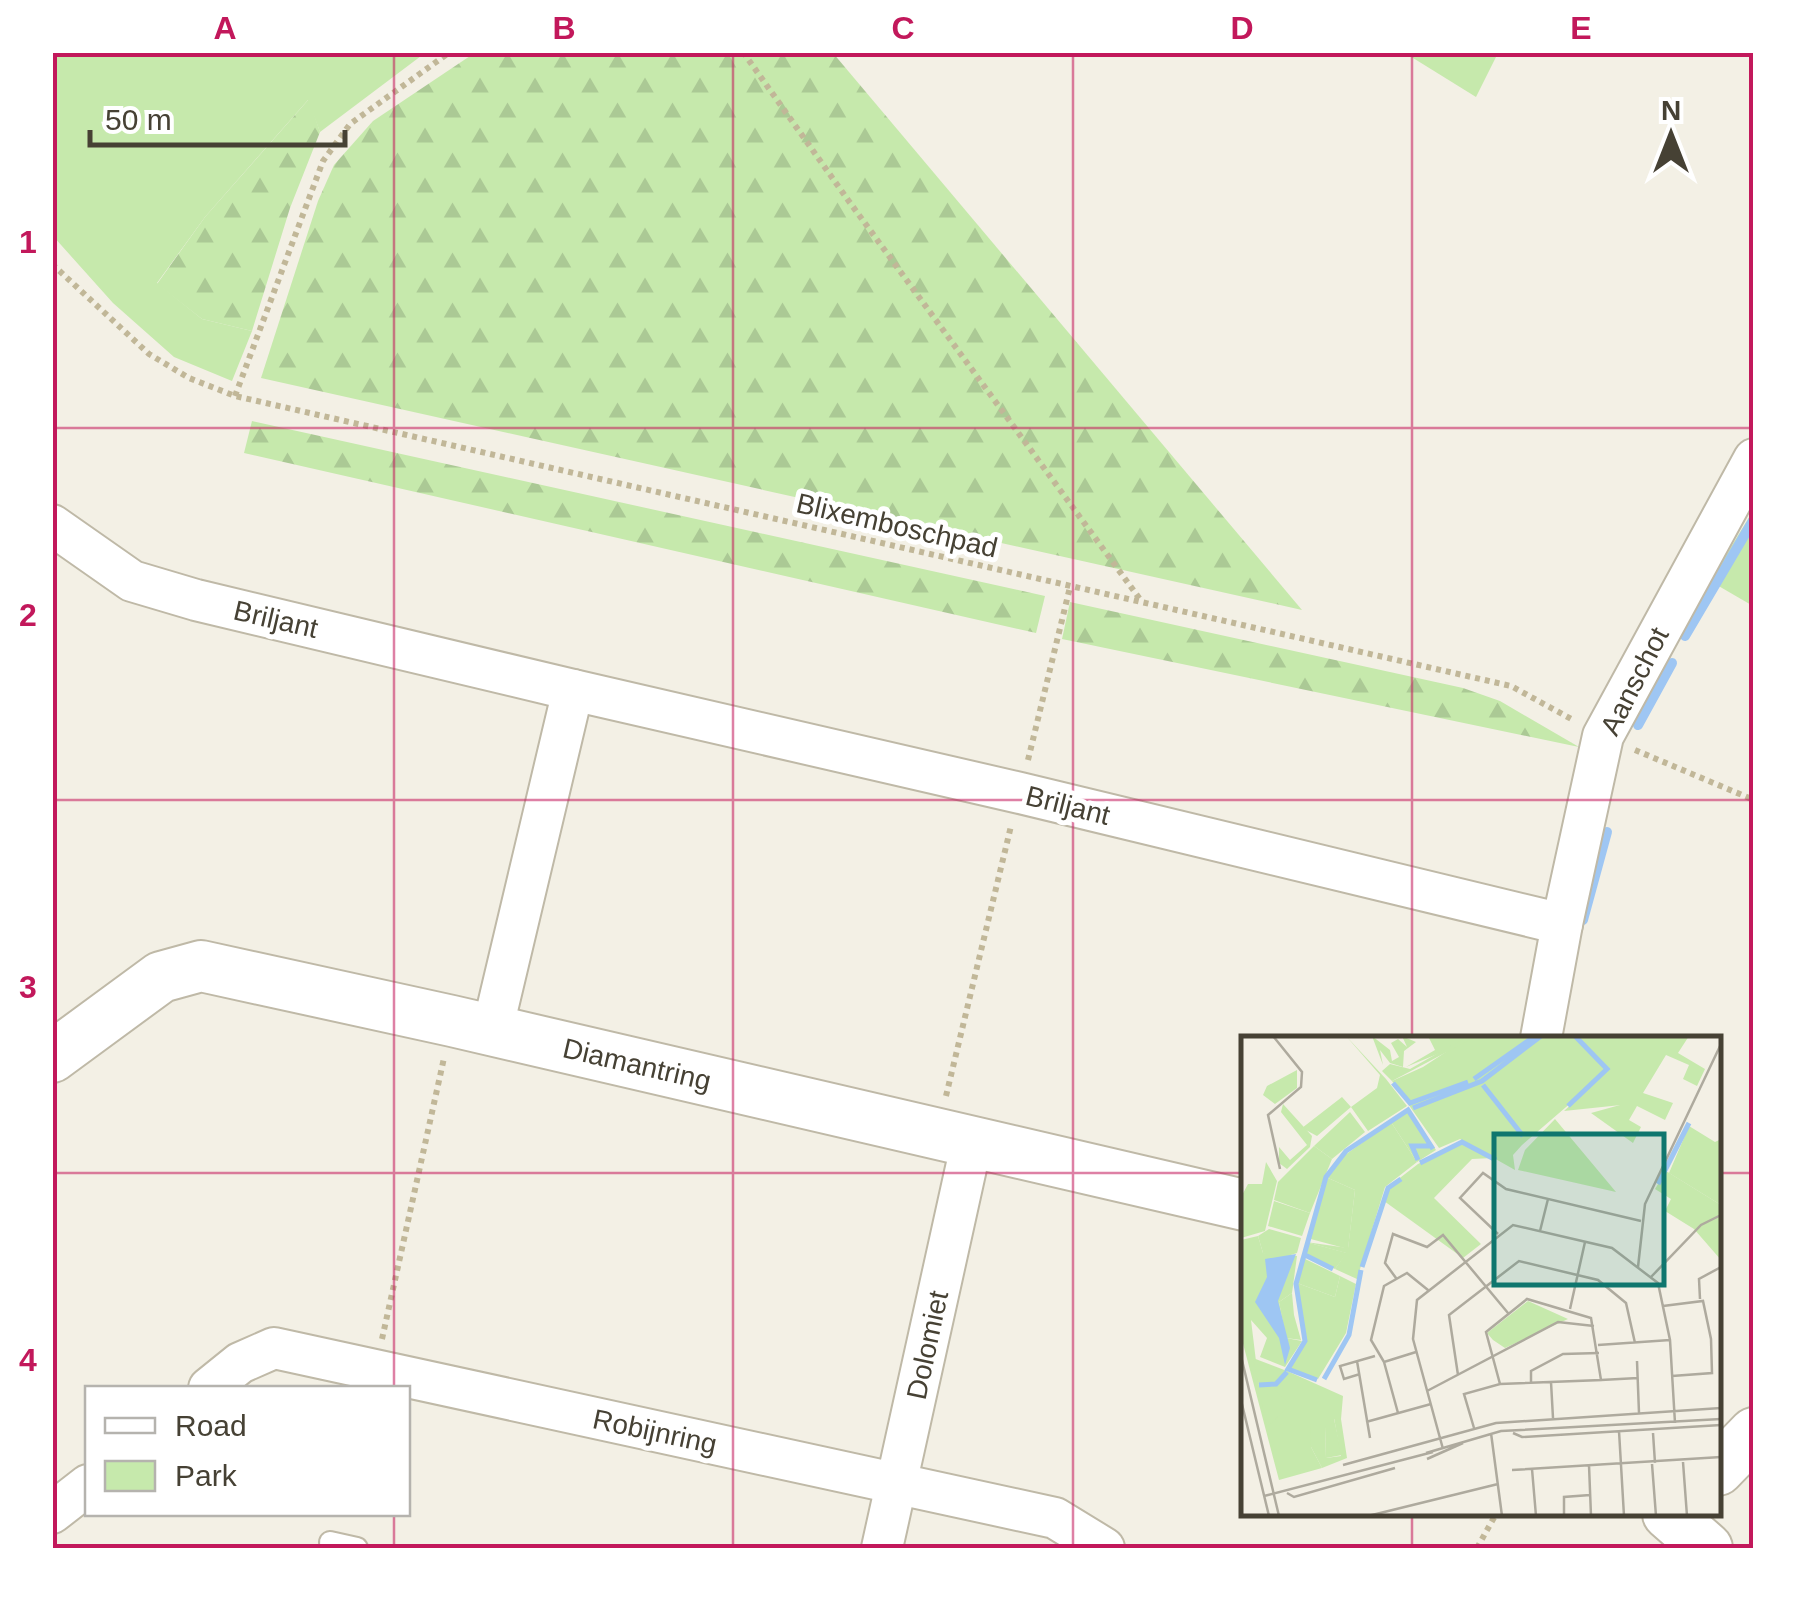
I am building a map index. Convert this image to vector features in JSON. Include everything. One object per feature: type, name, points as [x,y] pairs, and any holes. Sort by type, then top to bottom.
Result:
[{"type":"street","name":"Aanschot","points":[[1541,1036],[1603,736],[1754,459]]},
{"type":"street","name":"Briljant","points":[[52,525],[132,581],[196,600],[1562,924]]},
{"type":"street","points":[[472,1026],[573,690]]},
{"type":"street","name":"Diamantring","points":[[52,1056],[161,977],[202,966],[1241,1204]]},
{"type":"street","name":"Dolomiet","points":[[882,1548],[897,1484],[954,1137]]},
{"type":"street","name":"Robijnring","points":[[212,1386],[240,1364],[274,1348],[1054,1518],[1104,1548]]},
{"type":"street","points":[[1721,1467],[1754,1432]]},
{"type":"street","points":[[52,1513],[85,1487]]},
{"type":"lane","points":[[330,1542],[357,1548]]},
{"type":"path","points":[[235,396],[323,161],[350,124],[450,52]]},
{"type":"path","points":[[743,52],[1143,603]]},
{"type":"path","name":"Blixemboschpad","points":[[52,264],[150,354],[189,378],[235,396],[1511,686],[1603,736],[1754,800]]},
{"type":"path","points":[[954,1137],[1020,793],[1070,587]]},
{"type":"path","points":[[375,1370],[472,1026]]},
{"type":"path","points":[[1478,1548],[1495,1516]]},
{"type":"green space","points":[[476,52],[833,53],[1302,610],[261,378],[318,201],[334,165],[373,121]]},
{"type":"green space","points":[[52,53],[425,53],[320,132],[308,100],[205,217],[157,283],[202,319],[252,331],[232,381],[174,357],[113,303],[53,236]]},
{"type":"green space","points":[[1405,53],[1498,53],[1476,97]]},
{"type":"green space","points":[[309,99],[320,132],[290,208],[252,331],[202,319],[157,284],[205,217]]},
{"type":"green space","points":[[252,421],[1045,596],[1036,633],[244,453]]},
{"type":"green space","points":[[1753,511],[1753,606],[1710,581]]},
{"type":"green space","points":[[1070,602],[1463,688],[1500,701],[1579,747],[1062,639]]},
{"type":"waterway","points":[[1685,636],[1754,519]]},
{"type":"waterway","points":[[1638,725],[1672,663]]},
{"type":"waterway","points":[[1583,920],[1607,832]]}]
